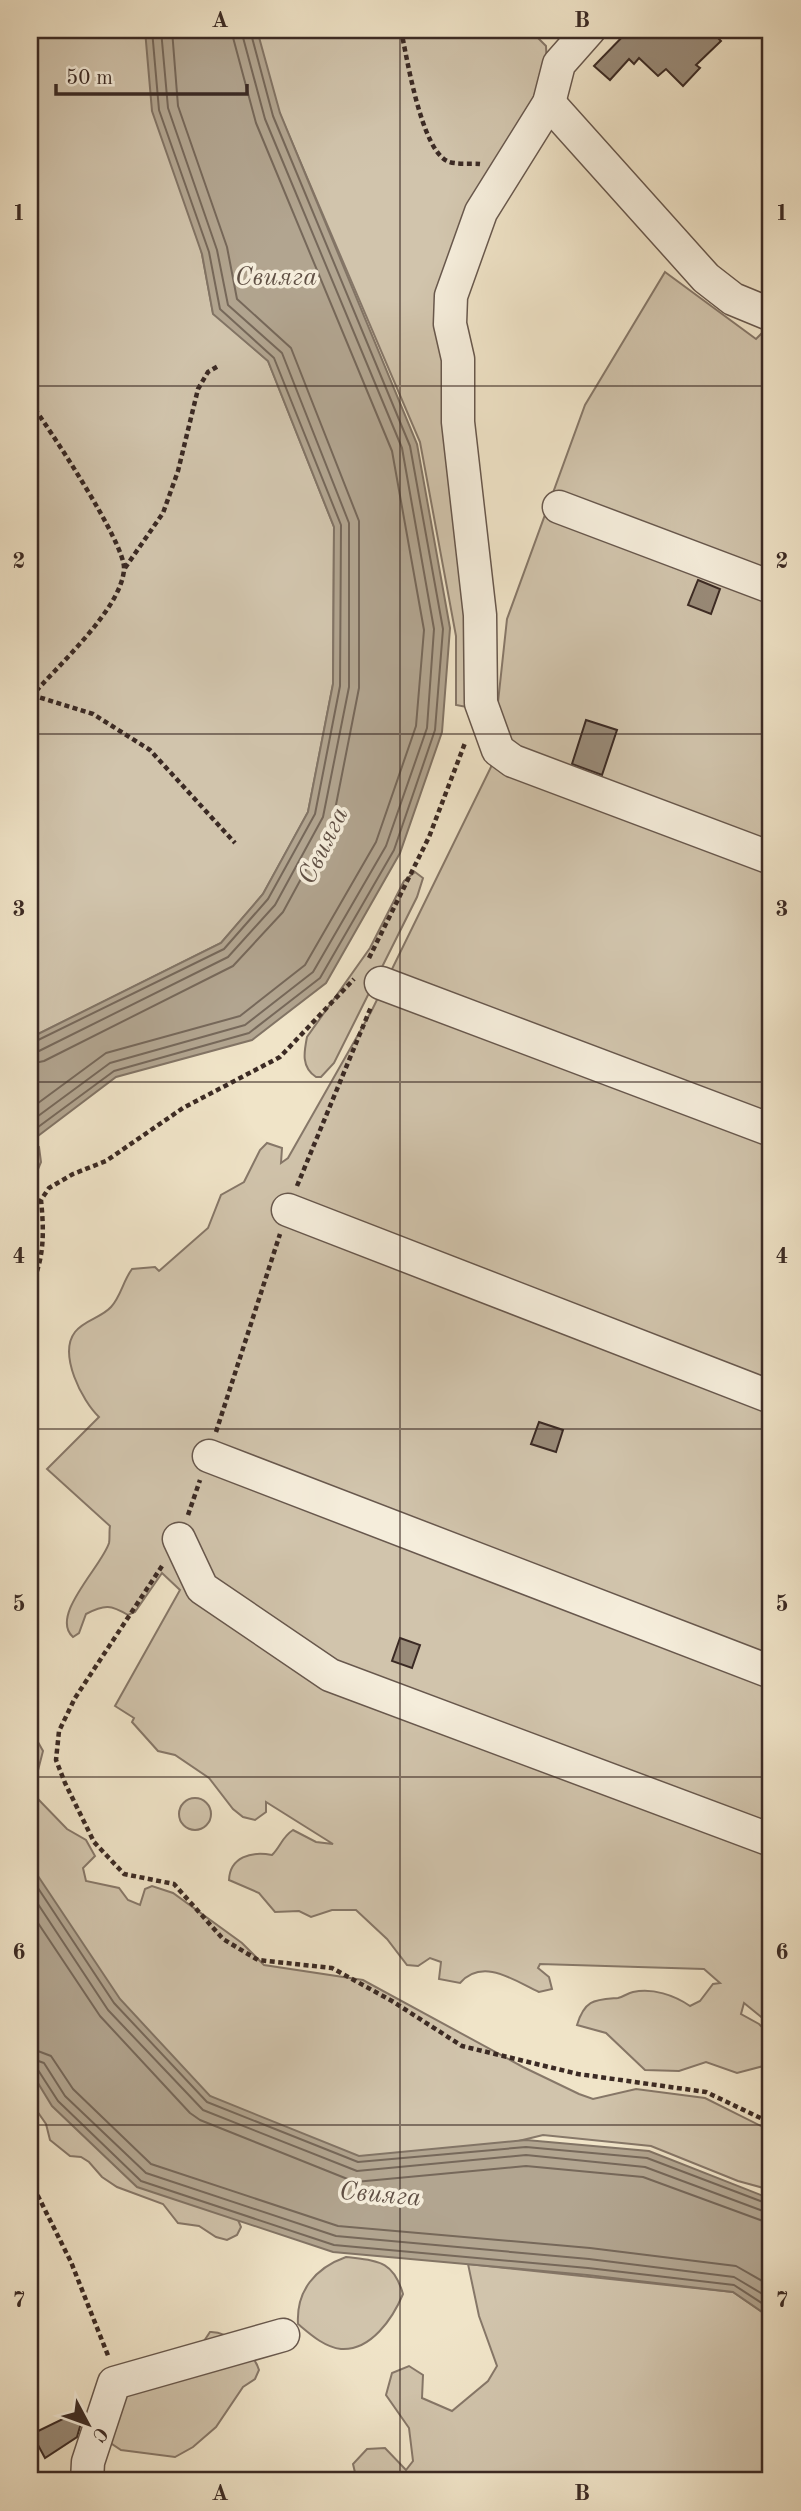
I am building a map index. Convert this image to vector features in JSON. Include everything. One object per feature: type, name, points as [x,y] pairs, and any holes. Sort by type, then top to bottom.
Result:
[{"type":"street","points":[[589,30],[559,64],[549,103],[506,177],[481,212],[451,296],[450,324],[458,359],[458,422],[480,615],[481,703],[498,750],[513,761],[771,858]]},
{"type":"street","points":[[549,103],[706,278],[733,299],[770,313]]},
{"type":"street","points":[[559,507],[771,587]]},
{"type":"street","points":[[367,976],[771,1130]]},
{"type":"street","points":[[288,1210],[771,1397]]},
{"type":"street","points":[[209,1456],[771,1672]]},
{"type":"street","points":[[179,1539],[202,1588],[330,1675],[771,1840]]},
{"type":"street","points":[[87,2481],[88,2462],[114,2383],[282,2335]]},
{"type":"path","points":[[401,30],[415,100],[435,150],[448,162],[479,164],[506,177]]},
{"type":"path","points":[[220,365],[208,372],[198,389],[178,471],[163,513],[125,569],[115,596],[88,633],[31,696],[93,714],[150,750],[235,843]]},
{"type":"path","points":[[30,402],[94,505],[114,541],[125,569]]},
{"type":"path","points":[[30,1287],[37,1273],[44,1231],[41,1200],[49,1188],[73,1174],[106,1161],[183,1108],[280,1057],[367,976],[429,837],[481,703]]},
{"type":"path","points":[[30,1515],[36,1518]]},
{"type":"path","points":[[30,2180],[71,2262],[101,2333],[114,2383]]},
{"type":"shaded area","points":[[30,30],[145,30],[202,254],[213,313],[268,361],[334,527],[333,684],[308,812],[263,894],[221,943],[30,1038]]},
{"type":"shaded area","points":[[244,30],[530,30],[546,46],[547,70],[531,115],[447,277],[472,708],[456,705],[456,636],[420,442]]},
{"type":"shaded area","points":[[665,272],[756,339],[771,324],[771,2025],[744,2003],[741,2014],[759,2024],[771,2036],[771,2064],[737,2073],[706,2062],[679,2071],[645,2070],[606,2033],[577,2025],[580,2016],[592,2002],[618,1998],[633,1992],[663,1993],[690,2006],[700,2001],[713,1984],[720,1983],[704,1969],[540,1964],[538,1968],[549,1977],[552,1989],[539,1992],[510,1977],[489,1972],[469,1975],[460,1983],[439,1979],[441,1962],[430,1958],[418,1966],[407,1965],[387,1939],[356,1910],[332,1910],[311,1917],[299,1911],[275,1912],[259,1893],[229,1880],[233,1866],[243,1857],[272,1855],[293,1830],[316,1842],[333,1844],[266,1802],[266,1812],[255,1820],[243,1817],[233,1809],[209,1778],[175,1755],[158,1751],[132,1722],[134,1718],[115,1706],[180,1590],[162,1573],[135,1612],[128,1615],[108,1607],[93,1611],[86,1614],[79,1633],[73,1637],[67,1628],[72,1604],[109,1543],[110,1526],[47,1469],[99,1417],[92,1410],[74,1377],[69,1352],[70,1341],[75,1332],[111,1307],[132,1269],[155,1267],[159,1271],[208,1228],[221,1195],[244,1182],[260,1150],[267,1143],[282,1148],[281,1163],[288,1158],[371,1012],[491,767],[507,619],[585,405]]},
{"type":"shaded area","points":[[415,872],[423,878],[417,897],[334,1063],[321,1077],[316,1077],[306,1064],[307,1037],[370,948],[404,881]]},
{"type":"shaded area","points":[[30,1142],[39,1147],[41,1162],[30,1188]]},
{"type":"shaded area","points":[[30,1728],[43,1751],[35,1782],[37,1798],[67,1829],[86,1840],[95,1856],[83,1868],[86,1881],[119,1888],[128,1900],[140,1905],[145,1889],[152,1886],[173,1893],[242,1943],[264,1965],[363,1980],[523,2067],[593,2099],[636,2089],[705,2098],[771,2131],[771,2190],[738,2181],[651,2146],[543,2135],[462,2155],[351,2158],[238,2115],[167,2067],[30,1874]]},
{"type":"shaded area","points":[[195,1798],[206,1803],[211,1814],[206,1825],[195,1830],[184,1825],[179,1814],[184,1803]]},
{"type":"shaded area","points":[[30,2057],[233,2208],[241,2227],[237,2235],[227,2240],[216,2237],[199,2226],[178,2223],[163,2204],[117,2187],[102,2177],[89,2162],[81,2157],[70,2156],[50,2140],[46,2124],[30,2101]]},
{"type":"shaded area","points":[[346,2257],[383,2264],[394,2274],[403,2294],[387,2322],[371,2339],[362,2345],[341,2349],[323,2343],[298,2324],[298,2312],[304,2291],[310,2282],[325,2267]]},
{"type":"shaded area","points":[[468,2264],[733,2292],[771,2318],[771,2481],[357,2481],[353,2464],[367,2449],[385,2448],[406,2470],[413,2461],[409,2428],[386,2395],[392,2373],[409,2366],[423,2375],[422,2398],[452,2411],[488,2381],[497,2366],[479,2316]]},
{"type":"shaded area","points":[[210,2332],[225,2335],[239,2344],[252,2357],[259,2370],[255,2379],[243,2387],[216,2427],[193,2447],[175,2457],[121,2450],[109,2442],[91,2405],[96,2391],[204,2341]]},
{"type":"water","name":"Свияга","points":[[145,30],[257,30],[280,113],[417,444],[450,628],[442,732],[400,853],[326,983],[252,1040],[116,1077],[30,1142],[30,1038],[221,943],[263,894],[308,812],[333,684],[334,527],[268,361],[213,314],[202,254],[152,111]]},
{"type":"water","name":"Свияга","points":[[30,1864],[120,1999],[210,2096],[359,2156],[526,2140],[649,2151],[771,2199],[771,2318],[733,2292],[587,2275],[333,2252],[137,2187],[52,2106],[30,2070]]},
{"type":"building","points":[[629,30],[710,30],[721,41],[696,65],[700,68],[683,86],[666,69],[658,76],[639,58],[634,64],[629,59],[610,80],[594,66]]},
{"type":"building","points":[[698,580],[720,589],[711,614],[688,605]]},
{"type":"building","points":[[586,720],[617,730],[602,775],[572,764]]},
{"type":"building","points":[[539,1422],[563,1430],[556,1452],[531,1444]]},
{"type":"building","points":[[400,1638],[420,1645],[412,1668],[392,1661]]},
{"type":"building","points":[[75,2413],[81,2423],[77,2437],[45,2458],[32,2434]]}]
